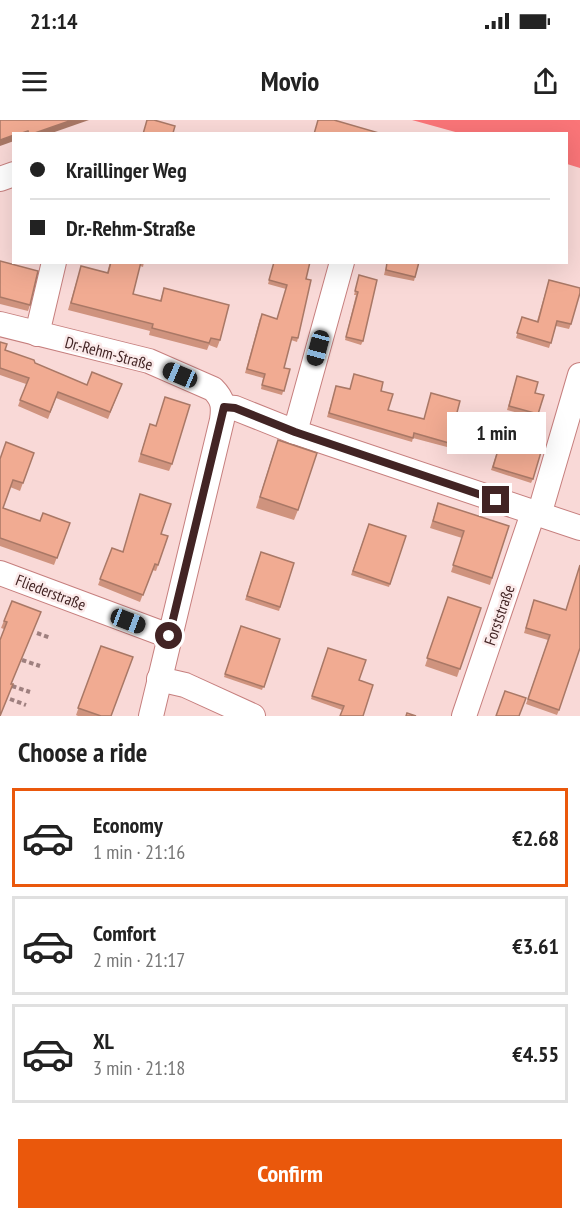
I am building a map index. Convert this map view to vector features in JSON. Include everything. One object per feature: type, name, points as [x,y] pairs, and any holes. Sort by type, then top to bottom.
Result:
[{"type":"street","points":[[37,334],[54,264]]},
{"type":"street","points":[[295,432],[341,264]]},
{"type":"street","name":"Dr.-Rehm-Straße","points":[[0,324],[149,361],[213,388],[221,396],[224,407]]},
{"type":"street","name":"Forststraße","points":[[464,716],[536,514],[580,375]]},
{"type":"street","points":[[151,716],[224,407],[235,408],[295,432],[580,528]]},
{"type":"street","name":"Fliederstraße","points":[[0,573],[169,636]]},
{"type":"street","points":[[159,679],[185,685],[253,716]]},
{"type":"path","points":[[37,633],[51,638]]},
{"type":"path","points":[[22,660],[40,666]]},
{"type":"path","points":[[12,686],[30,692]]},
{"type":"path","points":[[10,699],[26,705]]},
{"type":"shaded area","points":[[412,120],[580,120],[580,168],[568,164],[568,132],[455,132]]},
{"type":"building","points":[[0,120],[72,120],[38,132],[12,132],[12,136],[0,140]]},
{"type":"building","points":[[147,120],[175,126],[173,132],[144,132]]},
{"type":"building","points":[[318,120],[334,120],[376,132],[315,132]]},
{"type":"building","points":[[0,261],[38,271],[30,305],[0,297]]},
{"type":"building","points":[[110,264],[140,264],[133,294],[161,301],[164,288],[229,305],[220,340],[211,338],[209,343],[152,328],[153,324],[71,303],[81,266],[108,273]]},
{"type":"building","points":[[273,264],[310,264],[306,279],[311,280],[298,338],[292,337],[284,368],[290,369],[284,391],[262,385],[265,374],[247,369],[262,314],[277,319],[287,285],[269,280]]},
{"type":"building","points":[[387,264],[418,264],[415,277],[386,270]]},
{"type":"building","points":[[359,275],[377,280],[363,341],[346,337],[358,292],[355,291]]},
{"type":"building","points":[[549,280],[580,288],[571,324],[557,321],[551,343],[517,333],[522,317],[538,322]]},
{"type":"building","points":[[0,342],[7,344],[5,350],[34,360],[35,363],[87,385],[92,372],[122,384],[110,412],[58,392],[50,412],[20,400],[29,378],[0,368]]},
{"type":"building","points":[[354,374],[383,382],[381,391],[393,394],[388,410],[424,419],[431,393],[460,401],[449,443],[414,433],[413,438],[329,413],[336,386],[350,389]]},
{"type":"building","points":[[517,376],[538,382],[535,393],[544,395],[538,414],[509,406]]},
{"type":"building","points":[[165,397],[190,405],[172,464],[141,454],[150,424],[156,426]]},
{"type":"building","points":[[278,440],[317,453],[298,510],[260,497]]},
{"type":"building","points":[[501,440],[541,452],[533,479],[493,467]]},
{"type":"building","points":[[6,442],[34,453],[23,483],[13,480],[3,508],[40,521],[43,513],[70,523],[57,558],[0,538],[0,459]]},
{"type":"building","points":[[140,494],[171,504],[161,534],[168,536],[158,565],[155,564],[143,595],[100,579],[112,548],[123,552]]},
{"type":"building","points":[[438,503],[509,526],[492,578],[453,565],[464,531],[433,521]]},
{"type":"building","points":[[369,524],[406,536],[390,584],[353,571]]},
{"type":"building","points":[[261,552],[294,563],[280,607],[247,596]]},
{"type":"building","points":[[580,565],[580,648],[559,710],[528,699],[550,635],[526,628],[534,600],[566,610]]},
{"type":"building","points":[[448,597],[481,608],[460,669],[427,658]]},
{"type":"building","points":[[12,601],[41,612],[0,716],[0,640]]},
{"type":"building","points":[[241,626],[280,639],[264,687],[225,674]]},
{"type":"building","points":[[101,646],[133,657],[111,716],[101,716],[78,708]]},
{"type":"building","points":[[328,648],[366,660],[359,680],[373,685],[363,716],[340,716],[344,706],[312,696]]},
{"type":"building","points":[[505,691],[526,698],[519,716],[496,716]]},
{"type":"route","points":[[169,636],[224,407],[235,408],[295,432],[496,500]]}]
